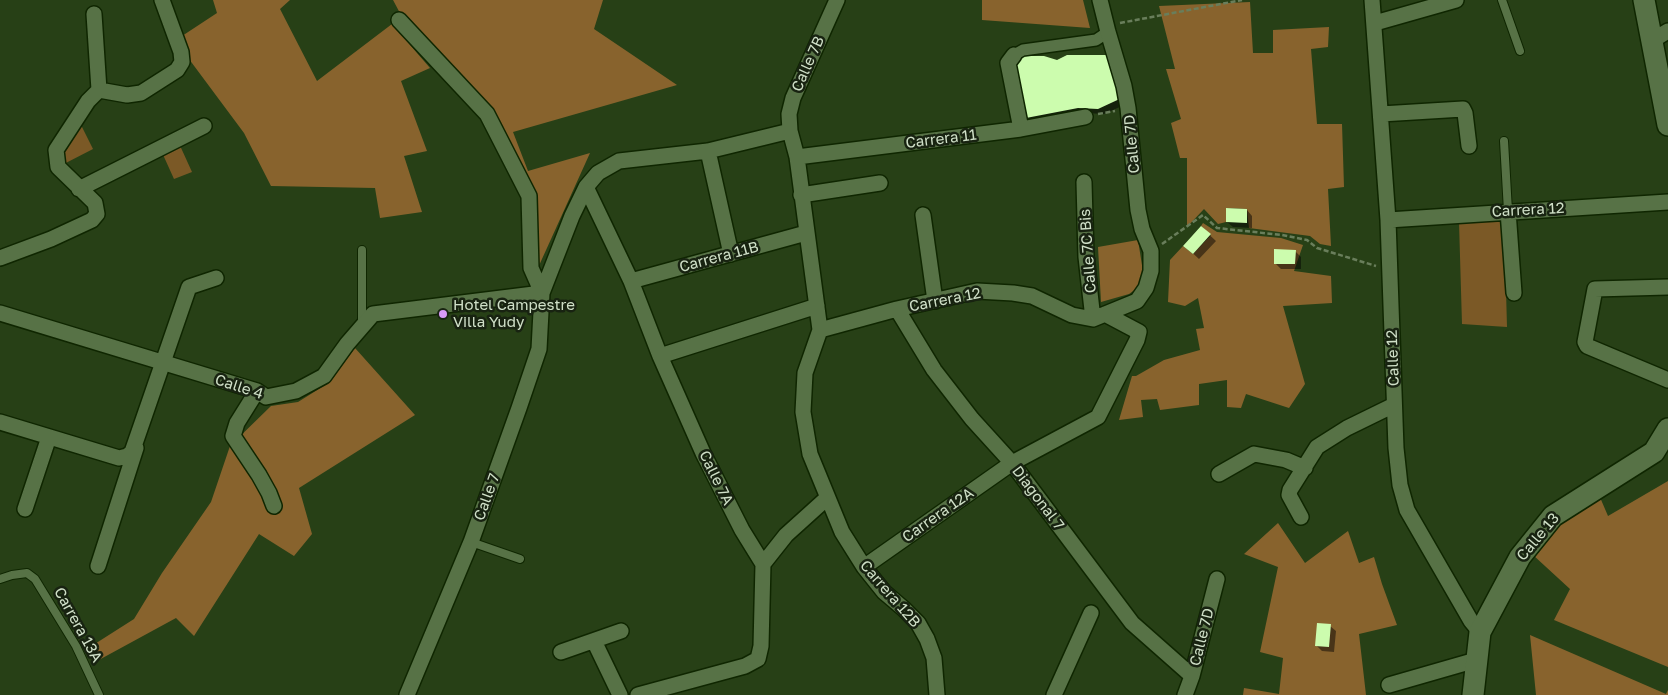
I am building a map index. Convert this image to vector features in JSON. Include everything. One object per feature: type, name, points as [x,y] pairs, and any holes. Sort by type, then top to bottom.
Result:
[{"type":"main road","points":[[1644,0],[1660,36],[1668,126]]},
{"type":"main road","name":"Calle 13","points":[[1480,632],[1520,557],[1553,516],[1654,452],[1668,429]]},
{"type":"main road","points":[[1473,695],[1480,632]]},
{"type":"street","points":[[99,90],[127,95],[141,93],[177,70],[182,62],[181,52],[162,0]]},
{"type":"street","name":"Calle 7B","points":[[820,330],[797,157],[790,131],[789,114],[793,98],[837,0]]},
{"type":"street","name":"Calle 7D","points":[[1099,317],[1137,301],[1146,288],[1152,271],[1151,252],[1142,229],[1138,210],[1128,108],[1124,86],[1100,0]]},
{"type":"street","name":"Calle 12","points":[[1372,0],[1388,220],[1394,405],[1400,485],[1407,510],[1471,621],[1480,632]]},
{"type":"street","points":[[1375,23],[1456,0]]},
{"type":"street","points":[[0,258],[51,239],[92,220],[97,214],[95,203],[58,167],[56,150],[88,101],[99,90],[94,14]]},
{"type":"street","points":[[399,20],[487,114],[529,196],[531,268],[542,293]]},
{"type":"street","points":[[1021,129],[1008,62],[1014,55],[1023,50],[1096,40],[1107,29]]},
{"type":"street","points":[[1381,114],[1463,109],[1468,146]]},
{"type":"street","name":"Carrera 11","points":[[797,157],[1021,129],[1085,117]]},
{"type":"street","points":[[79,189],[204,126]]},
{"type":"street","points":[[542,293],[572,216],[586,187],[598,173],[620,161],[708,151],[790,131]]},
{"type":"street","points":[[708,151],[731,254]]},
{"type":"street","name":"Calle 7C Bis","points":[[1084,182],[1086,257],[1099,317]]},
{"type":"street","points":[[801,195],[880,183]]},
{"type":"street","name":"Calle 7A","points":[[586,187],[631,281],[660,356],[703,452],[742,530],[764,564]]},
{"type":"street","name":"Carrera 12","points":[[1388,220],[1668,202]]},
{"type":"street","points":[[1508,211],[1514,293]]},
{"type":"street","points":[[923,214],[935,301]]},
{"type":"street","name":"Carrera 11B","points":[[631,281],[806,233]]},
{"type":"street","points":[[0,422],[119,458],[127,456],[132,452],[189,287],[216,278]]},
{"type":"street","points":[[1668,287],[1595,289],[1585,342],[1587,346],[1668,380]]},
{"type":"street","name":"Carrera 12","points":[[820,330],[977,291],[1032,296],[1072,315],[1099,317],[1139,332],[1137,340],[1098,417],[1012,463]]},
{"type":"street","name":"Calle 4","points":[[0,312],[257,391],[266,397],[296,391],[324,376],[346,344],[374,314],[542,293]]},
{"type":"street","name":"Calle 7","points":[[407,695],[471,542],[519,408],[538,349],[542,293]]},
{"type":"street","points":[[660,356],[817,306]]},
{"type":"street","name":"Diagonal 7","points":[[896,310],[934,370],[972,419],[1012,463],[1132,623],[1192,676]]},
{"type":"street","name":"Carrera 12B","points":[[820,330],[805,373],[803,412],[810,454],[842,532],[864,567],[884,592],[904,608],[918,623],[927,639],[934,658],[937,695]]},
{"type":"street","points":[[98,566],[163,363]]},
{"type":"street","points":[[257,391],[237,423],[234,436],[260,475],[274,506]]},
{"type":"street","points":[[1301,517],[1289,495],[1290,490],[1317,447],[1347,428],[1394,405]]},
{"type":"street","points":[[25,509],[49,437]]},
{"type":"street","points":[[1219,474],[1254,454],[1286,460],[1305,468]]},
{"type":"street","name":"Carrera 12A","points":[[864,567],[1012,463]]},
{"type":"street","points":[[638,695],[745,666],[758,658],[761,646],[764,564],[786,534],[828,498]]},
{"type":"street","name":"Calle 7D","points":[[1185,695],[1192,676],[1217,579]]},
{"type":"street","points":[[1054,695],[1092,613]]},
{"type":"street","points":[[561,652],[621,631]]},
{"type":"street","points":[[594,641],[620,695]]},
{"type":"street","points":[[1389,685],[1476,660]]},
{"type":"lane","points":[[1502,0],[1520,51]]},
{"type":"lane","points":[[1504,141],[1508,211]]},
{"type":"lane","points":[[362,250],[362,326]]},
{"type":"lane","points":[[471,542],[520,560]]},
{"type":"lane","name":"Carrera 13A","points":[[0,579],[27,573],[36,579],[76,646],[100,695]]},
{"type":"path","points":[[1107,29],[1242,0]]},
{"type":"path","points":[[1085,117],[1128,108]]},
{"type":"path","points":[[1151,252],[1203,216],[1217,228],[1282,235],[1307,240],[1317,248],[1366,264],[1390,268]]},
{"type":"shaded area","points":[[213,0],[290,0],[280,9],[317,81],[392,24],[430,68],[401,81],[427,151],[404,156],[422,212],[380,218],[375,188],[271,186],[244,133],[186,55],[179,38],[217,13]]},
{"type":"shaded area","points":[[393,0],[603,0],[594,29],[677,85],[513,132],[528,171],[590,153],[537,270],[535,194],[489,112],[401,15]]},
{"type":"shaded area","points":[[982,0],[1083,0],[1090,28],[982,20]]},
{"type":"shaded area","points":[[1250,2],[1253,53],[1273,53],[1273,30],[1329,27],[1328,47],[1311,49],[1317,124],[1342,124],[1344,187],[1328,189],[1331,246],[1320,244],[1310,236],[1249,228],[1247,209],[1226,208],[1226,222],[1218,224],[1204,209],[1187,227],[1187,158],[1180,158],[1171,123],[1181,119],[1166,69],[1175,69],[1159,6]]},
{"type":"shaded area","points":[[77,117],[93,149],[58,167],[56,150]]},
{"type":"shaded area","points":[[177,139],[192,172],[174,179],[160,148]]},
{"type":"shaded area","points":[[1504,219],[1507,327],[1462,324],[1459,222]]},
{"type":"shaded area","points":[[1203,223],[1217,232],[1281,238],[1303,245],[1294,271],[1331,276],[1332,303],[1283,306],[1305,384],[1289,408],[1246,394],[1241,408],[1227,407],[1227,380],[1199,384],[1199,405],[1160,410],[1157,399],[1141,400],[1143,417],[1119,420],[1132,376],[1136,376],[1164,360],[1200,350],[1196,329],[1204,328],[1198,298],[1185,306],[1168,302],[1170,260],[1183,246],[1193,254],[1211,235],[1201,226]]},
{"type":"shaded area","points":[[1138,240],[1144,278],[1136,289],[1129,294],[1101,302],[1098,247]]},
{"type":"shaded area","points":[[355,348],[415,415],[299,488],[312,534],[294,556],[259,534],[194,636],[176,618],[97,661],[90,647],[134,619],[162,573],[211,502],[230,446],[271,406],[298,402],[330,382]]},
{"type":"shaded area","points":[[1668,481],[1668,667],[1554,620],[1570,589],[1533,555],[1553,527],[1599,495],[1608,516]]},
{"type":"shaded area","points":[[1278,523],[1305,563],[1348,531],[1359,563],[1374,557],[1397,625],[1359,634],[1366,695],[1243,695],[1244,688],[1279,694],[1283,658],[1260,652],[1278,567],[1244,554]]},
{"type":"shaded area","points":[[1530,635],[1666,694],[1668,690],[1668,695],[1536,695]]},
{"type":"building","points":[[1067,55],[1110,55],[1126,96],[1098,109],[1078,108],[1026,118],[1010,63],[1015,56],[1044,56],[1057,60]]},
{"type":"building","points":[[1226,208],[1247,209],[1247,223],[1226,222]]},
{"type":"building","points":[[1201,226],[1211,234],[1193,254],[1183,246]]},
{"type":"building","points":[[1274,249],[1296,250],[1295,264],[1274,264]]},
{"type":"building","points":[[1317,623],[1331,624],[1329,647],[1315,646]]},
{"type":"place","name":"Hotel Campestre Villa Yudy","points":[[443,314]]}]
